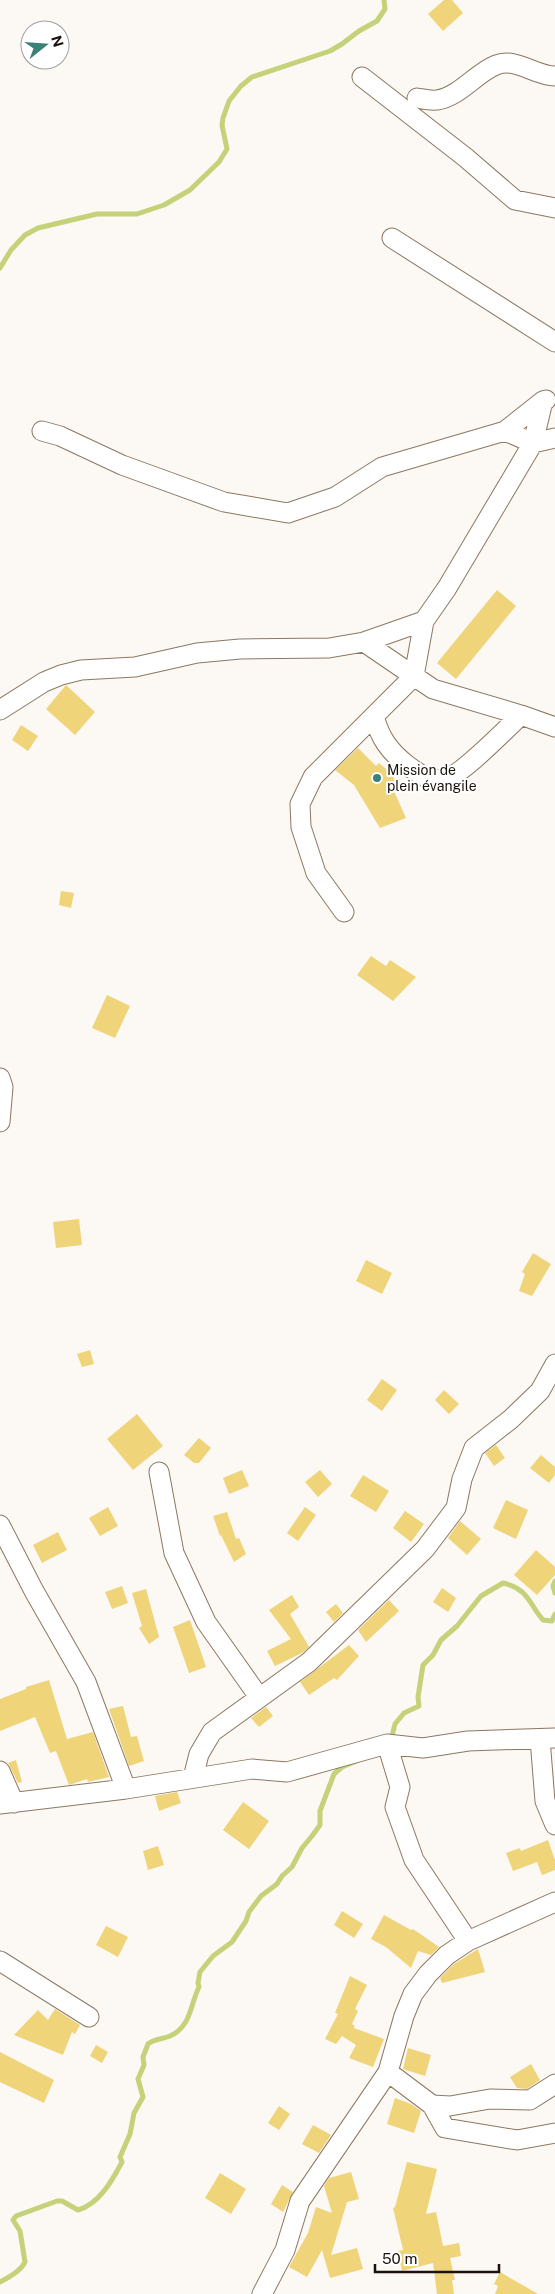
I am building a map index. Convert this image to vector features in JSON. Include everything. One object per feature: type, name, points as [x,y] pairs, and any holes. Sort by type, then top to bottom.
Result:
[{"type":"street","points":[[417,98],[437,100],[454,93],[497,64],[514,64],[544,76],[555,76]]},
{"type":"street","points":[[362,77],[464,157],[515,200],[555,208]]},
{"type":"street","points":[[392,238],[555,342]]},
{"type":"street","points":[[42,431],[60,436],[122,465],[224,502],[288,513],[335,497],[382,467],[505,431],[549,400]]},
{"type":"street","points":[[344,912],[316,873],[301,828],[300,804],[313,777],[414,676],[424,621],[456,573],[533,443],[549,400]]},
{"type":"street","points":[[505,431],[533,443],[555,438]]},
{"type":"street","points":[[0,710],[44,682],[81,670],[135,667],[197,653],[240,649],[329,648],[364,642],[424,621]]},
{"type":"street","points":[[364,642],[433,689],[555,727]]},
{"type":"street","points":[[374,716],[379,736],[400,760],[425,778],[444,780],[460,771],[521,715]]},
{"type":"street","points":[[0,1078],[4,1087],[0,1122]]},
{"type":"street","points":[[194,1778],[199,1754],[212,1732],[309,1662],[425,1549],[456,1508],[462,1479],[474,1448],[511,1419],[540,1391],[555,1364]]},
{"type":"street","points":[[159,1472],[174,1553],[206,1622],[259,1697]]},
{"type":"street","points":[[0,1525],[34,1591],[86,1682],[126,1789]]},
{"type":"street","points":[[0,1772],[7,1804],[126,1789],[252,1769],[287,1772],[387,1744],[423,1748],[468,1741],[548,1739],[550,1797],[555,1825]]},
{"type":"street","points":[[387,1744],[400,1787],[395,1807],[414,1860],[468,1941]]},
{"type":"street","points":[[262,2294],[285,2250],[300,2201],[388,2072],[404,2016],[413,1994],[428,1974],[447,1955],[468,1941],[555,1902]]},
{"type":"street","points":[[0,1961],[89,2017]]},
{"type":"street","points":[[388,2072],[432,2105],[444,2128],[517,2140],[555,2133]]},
{"type":"street","points":[[432,2105],[450,2106],[490,2099],[530,2100],[555,2084]]},
{"type":"building","points":[[444,0],[452,0],[463,13],[443,31],[428,14]]},
{"type":"building","points":[[497,590],[516,606],[456,679],[437,663]]},
{"type":"building","points":[[66,685],[95,712],[75,735],[46,709]]},
{"type":"building","points":[[21,725],[38,736],[28,751],[12,740]]},
{"type":"building","points":[[358,748],[376,766],[379,763],[391,773],[397,784],[393,789],[406,818],[380,828],[354,785],[335,770]]},
{"type":"building","points":[[61,891],[74,893],[71,908],[59,905]]},
{"type":"building","points":[[371,956],[386,966],[390,960],[416,977],[393,1001],[357,975]]},
{"type":"building","points":[[107,995],[130,1006],[115,1038],[92,1028]]},
{"type":"building","points":[[79,1219],[82,1245],[56,1248],[53,1222]]},
{"type":"building","points":[[533,1253],[551,1264],[532,1296],[519,1291],[525,1274],[522,1272]]},
{"type":"building","points":[[366,1260],[392,1273],[382,1294],[356,1281]]},
{"type":"building","points":[[90,1350],[94,1364],[82,1367],[77,1354]]},
{"type":"building","points":[[382,1379],[397,1390],[382,1411],[367,1400]]},
{"type":"building","points":[[444,1390],[459,1404],[449,1414],[435,1400]]},
{"type":"building","points":[[137,1414],[163,1446],[133,1470],[107,1439]]},
{"type":"building","points":[[199,1438],[211,1448],[199,1463],[194,1463],[184,1455]]},
{"type":"building","points":[[496,1445],[505,1458],[494,1466],[485,1453]]},
{"type":"building","points":[[541,1455],[555,1467],[555,1475],[549,1483],[530,1468]]},
{"type":"building","points":[[242,1470],[249,1486],[229,1494],[223,1478]]},
{"type":"building","points":[[320,1470],[332,1484],[318,1497],[305,1482]]},
{"type":"building","points":[[363,1475],[389,1491],[376,1512],[350,1496]]},
{"type":"building","points":[[506,1500],[528,1510],[516,1539],[493,1528]]},
{"type":"building","points":[[108,1507],[118,1526],[100,1536],[89,1518]]},
{"type":"building","points":[[305,1507],[316,1515],[298,1541],[287,1533]]},
{"type":"building","points":[[405,1511],[424,1524],[411,1542],[393,1528]]},
{"type":"building","points":[[227,1512],[236,1539],[239,1538],[246,1554],[234,1562],[220,1536],[213,1516]]},
{"type":"building","points":[[460,1521],[481,1539],[467,1555],[448,1538]]},
{"type":"building","points":[[58,1532],[67,1550],[42,1563],[33,1545]]},
{"type":"building","points":[[536,1550],[555,1567],[555,1575],[537,1595],[514,1575]]},
{"type":"building","points":[[122,1586],[128,1603],[112,1609],[105,1592]]},
{"type":"building","points":[[442,1588],[456,1598],[448,1612],[433,1602]]},
{"type":"building","points":[[146,1589],[159,1637],[149,1644],[139,1628],[142,1626],[132,1593]]},
{"type":"building","points":[[292,1595],[299,1607],[290,1614],[309,1647],[302,1653],[275,1666],[267,1651],[291,1639],[269,1610]]},
{"type":"building","points":[[389,1600],[399,1611],[366,1642],[358,1630]]},
{"type":"building","points":[[336,1604],[343,1613],[334,1622],[326,1612]]},
{"type":"building","points":[[190,1620],[206,1667],[189,1673],[173,1627]]},
{"type":"building","points":[[349,1645],[359,1656],[337,1680],[334,1678],[309,1695],[300,1682]]},
{"type":"building","points":[[49,1680],[67,1739],[93,1732],[109,1777],[88,1782],[87,1779],[69,1785],[56,1751],[50,1753],[35,1717],[0,1731],[0,1699],[26,1689],[26,1687]]},
{"type":"building","points":[[123,1706],[131,1737],[137,1736],[144,1761],[129,1766],[109,1709]]},
{"type":"building","points":[[266,1707],[273,1716],[259,1727],[251,1718]]},
{"type":"building","points":[[16,1760],[22,1782],[18,1783],[8,1763]]},
{"type":"building","points":[[177,1792],[181,1803],[159,1811],[155,1796]]},
{"type":"building","points":[[243,1802],[269,1821],[249,1849],[223,1830]]},
{"type":"building","points":[[548,1840],[555,1860],[555,1870],[542,1875],[537,1862],[513,1871],[506,1853],[520,1848],[521,1851]]},
{"type":"building","points":[[158,1846],[164,1865],[148,1870],[143,1851]]},
{"type":"building","points":[[342,1911],[363,1924],[354,1938],[334,1925]]},
{"type":"building","points":[[384,1915],[411,1930],[413,1929],[439,1947],[431,1955],[418,1951],[411,1968],[386,1947],[371,1939]]},
{"type":"building","points":[[106,1926],[128,1937],[118,1957],[96,1945]]},
{"type":"building","points":[[478,1949],[485,1972],[442,1983],[440,1978],[454,1964]]},
{"type":"building","points":[[350,1976],[367,1985],[355,2009],[358,2011],[352,2024],[355,2026],[354,2028],[384,2039],[373,2067],[349,2058],[356,2045],[342,2036],[336,2044],[325,2039],[338,2014],[335,2013]]},
{"type":"building","points":[[55,2009],[80,2025],[75,2034],[72,2032],[63,2055],[14,2035],[38,2010],[48,2020]]},
{"type":"building","points":[[96,2045],[108,2052],[102,2063],[90,2056]]},
{"type":"building","points":[[408,2048],[431,2055],[425,2076],[403,2069]]},
{"type":"building","points":[[0,2052],[54,2080],[44,2103],[0,2082]]},
{"type":"building","points":[[531,2064],[540,2080],[527,2089],[517,2088],[510,2077]]},
{"type":"building","points":[[395,2098],[411,2104],[421,2111],[414,2133],[387,2124]]},
{"type":"building","points":[[279,2106],[290,2114],[279,2130],[268,2123]]},
{"type":"building","points":[[313,2125],[331,2135],[319,2153],[302,2144]]},
{"type":"building","points":[[407,2162],[437,2169],[426,2214],[436,2212],[443,2246],[459,2243],[461,2256],[450,2258],[455,2280],[452,2280],[454,2294],[437,2294],[433,2263],[402,2271],[398,2251],[403,2250],[393,2208],[395,2207]]},
{"type":"building","points":[[351,2172],[359,2199],[347,2202],[331,2255],[357,2248],[363,2269],[330,2278],[322,2250],[307,2277],[289,2267],[308,2233],[316,2207],[332,2213],[324,2186],[329,2178]]},
{"type":"building","points":[[220,2173],[246,2189],[231,2214],[205,2198]]},
{"type":"building","points":[[282,2185],[293,2192],[283,2212],[271,2204]]},
{"type":"building","points":[[500,2272],[538,2294],[495,2294],[498,2286],[494,2284]]},
{"type":"waterway","points":[[0,268],[11,250],[25,235],[38,228],[97,214],[137,214],[164,205],[190,190],[219,162],[227,149],[222,125],[223,118],[229,101],[241,86],[252,77],[330,51],[342,44],[359,31],[377,21],[385,9],[384,0]]},
{"type":"waterway","points":[[555,1581],[553,1586],[555,1593]]},
{"type":"waterway","points":[[391,1740],[395,1724],[404,1713],[419,1706],[418,1697],[423,1665],[433,1655],[441,1640],[457,1626],[481,1596],[503,1583],[523,1593],[543,1620],[552,1621],[555,1614]]},
{"type":"waterway","points":[[0,2282],[17,2271],[25,2262],[20,2231],[13,2220],[16,2216],[57,2201],[62,2201],[78,2210],[92,2203],[109,2184],[122,2162],[120,2157],[130,2134],[134,2113],[143,2097],[138,2079],[144,2065],[143,2057],[148,2044],[170,2036],[182,2027],[189,2015],[199,1987],[200,1972],[213,1956],[232,1942],[246,1921],[249,1912],[261,1896],[277,1884],[282,1876],[292,1867],[302,1848],[320,1825],[320,1811],[334,1774],[342,1767],[359,1760]]},
{"type":"place","name":"Mission de plein évangile","points":[[377,778]]}]
